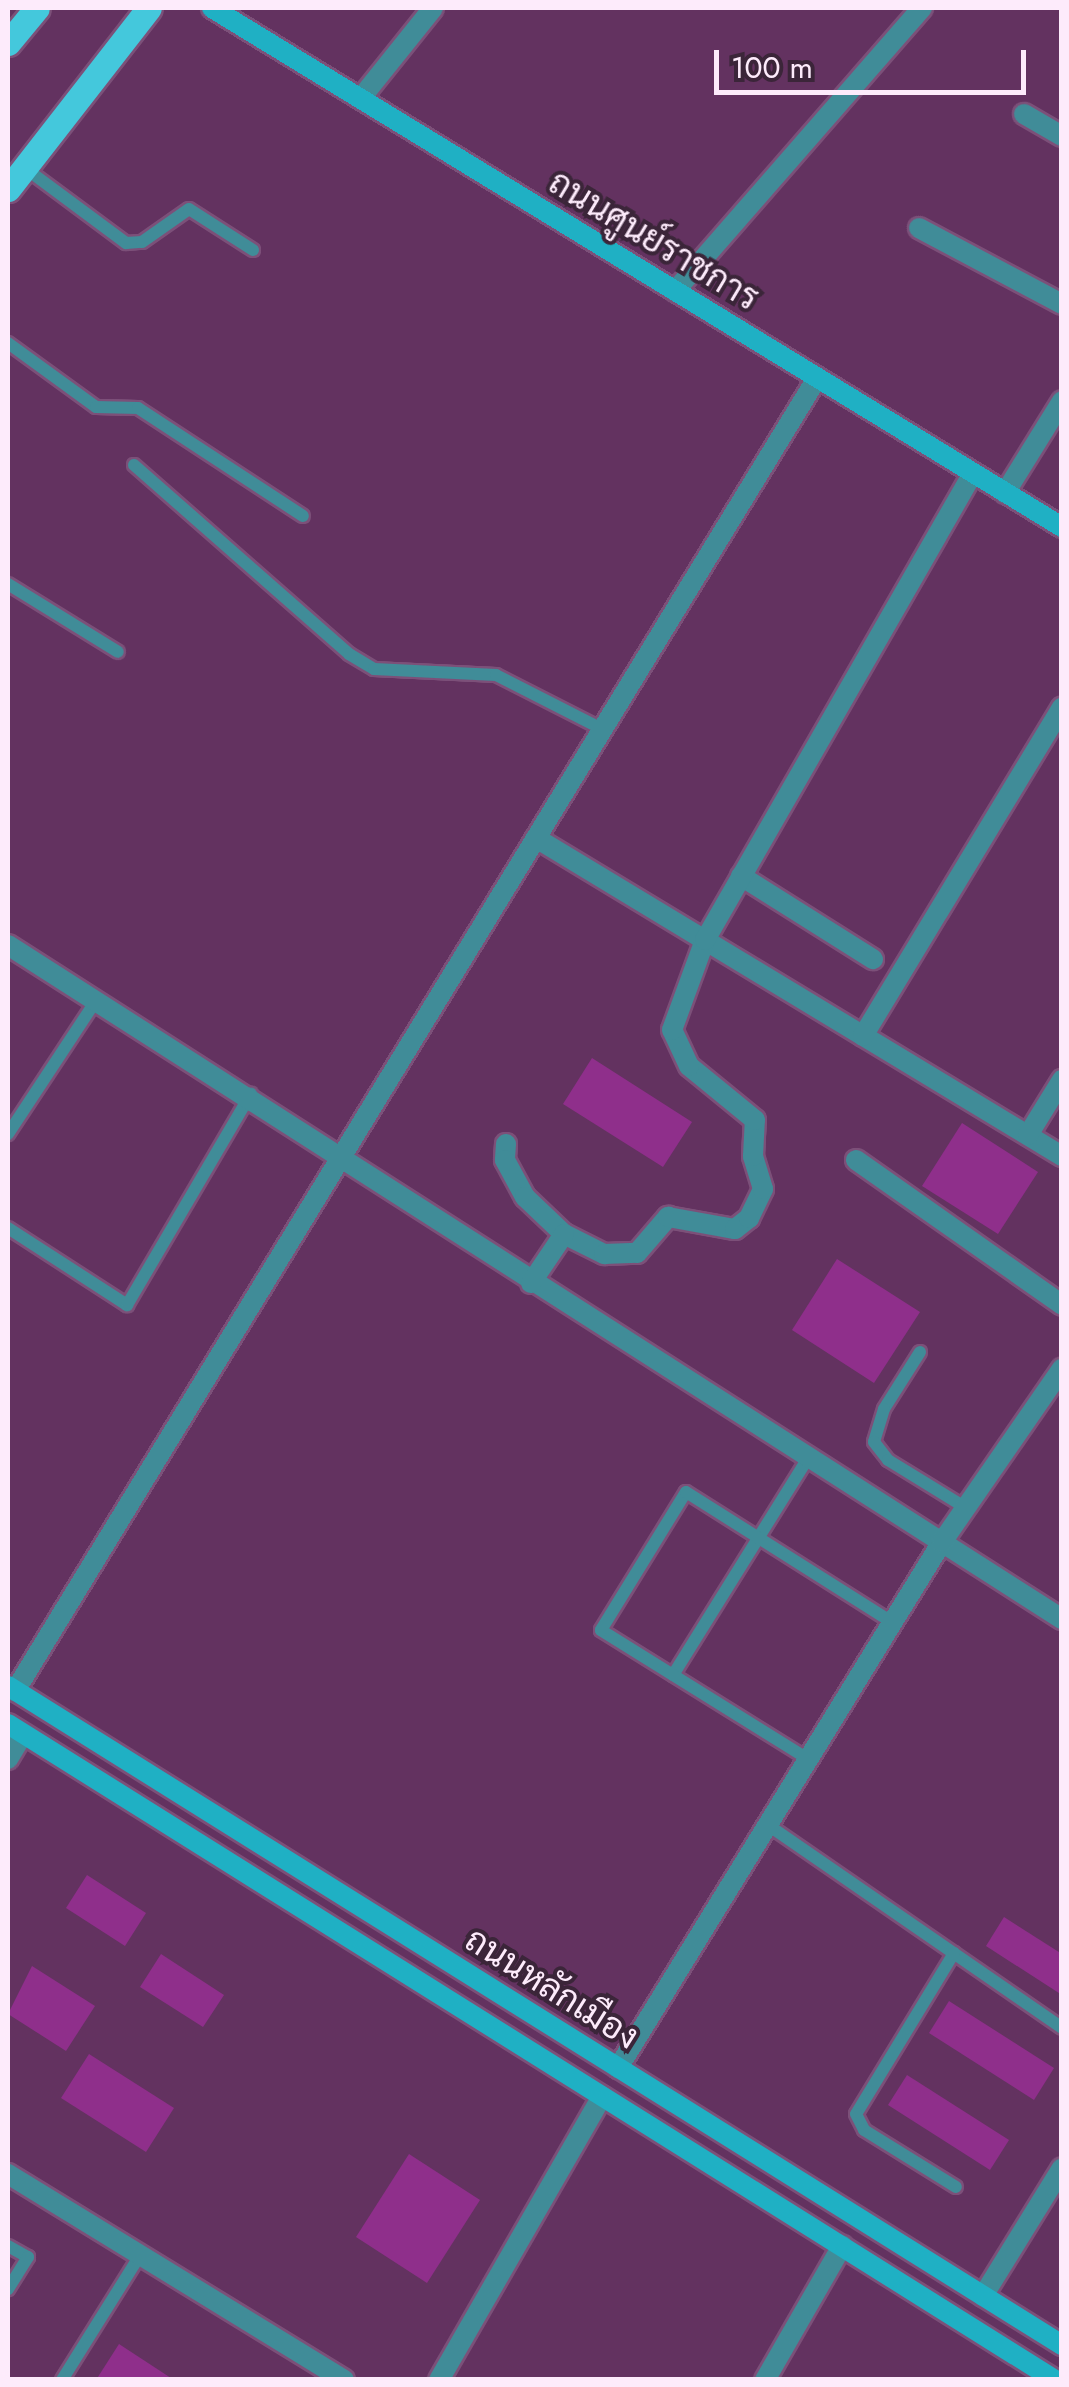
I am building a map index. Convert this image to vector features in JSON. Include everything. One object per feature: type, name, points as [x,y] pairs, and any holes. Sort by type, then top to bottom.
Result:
[{"type":"main road","points":[[8,44],[37,8]]},
{"type":"main road","points":[[8,189],[149,8]]},
{"type":"street","name":"ถนนศูนย์ราชการ","points":[[212,8],[1062,528]]},
{"type":"street","points":[[360,98],[433,8]]},
{"type":"street","points":[[675,291],[922,8]]},
{"type":"street","points":[[1024,114],[1062,136]]},
{"type":"street","points":[[919,228],[1062,304]]},
{"type":"street","points":[[8,1760],[15,1729],[11,1688],[817,378]]},
{"type":"street","points":[[1006,493],[1062,401]]},
{"type":"street","points":[[506,1144],[505,1160],[525,1197],[564,1234],[624,1256],[650,1244],[668,1218],[735,1228],[758,1202],[762,1189],[753,1156],[755,1120],[674,1047],[672,1030],[705,940],[973,474]]},
{"type":"street","points":[[864,1036],[1062,708]]},
{"type":"street","points":[[536,838],[1062,1156]]},
{"type":"street","points":[[741,876],[873,959]]},
{"type":"street","points":[[8,945],[251,1094],[338,1160],[1062,1619]]},
{"type":"street","points":[[1028,1135],[1062,1080]]},
{"type":"street","points":[[856,1160],[1062,1305]]},
{"type":"street","points":[[531,1283],[564,1234]]},
{"type":"street","points":[[440,2380],[618,2068],[892,1622],[1062,1368]]},
{"type":"street","name":"ถนนหลักเมือง","points":[[11,1688],[1062,2345]]},
{"type":"street","name":"ถนนหลักเมือง","points":[[15,1729],[1055,2380]]},
{"type":"street","points":[[983,2296],[1062,2168]]},
{"type":"street","points":[[8,2174],[344,2380]]},
{"type":"street","points":[[775,2376],[842,2246]]},
{"type":"lane","points":[[23,167],[126,244],[142,242],[195,209],[253,250]]},
{"type":"lane","points":[[8,343],[96,408],[138,408],[303,516]]},
{"type":"lane","points":[[134,465],[348,654],[374,669],[496,675],[602,729]]},
{"type":"lane","points":[[8,584],[118,652]]},
{"type":"lane","points":[[8,1134],[97,999]]},
{"type":"lane","points":[[8,1228],[127,1305],[251,1094]]},
{"type":"lane","points":[[920,1352],[884,1409],[874,1442],[888,1460],[966,1508]]},
{"type":"lane","points":[[672,1675],[807,1460]]},
{"type":"lane","points":[[808,1759],[600,1630],[686,1492],[892,1622]]},
{"type":"lane","points":[[768,1825],[1062,2028]]},
{"type":"lane","points":[[954,1953],[856,2114],[864,2130],[956,2186]]},
{"type":"lane","points":[[8,2246],[28,2257],[8,2289]]},
{"type":"lane","points":[[62,2380],[140,2255]]},
{"type":"building","points":[[592,1058],[692,1122],[663,1167],[563,1104]]},
{"type":"building","points":[[962,1123],[1038,1172],[998,1234],[922,1186]]},
{"type":"building","points":[[837,1259],[920,1312],[874,1383],[792,1330]]},
{"type":"building","points":[[87,1875],[146,1913],[125,1946],[66,1908]]},
{"type":"building","points":[[1004,1917],[1062,1954],[1062,1995],[986,1946]]},
{"type":"building","points":[[161,1954],[224,1995],[203,2027],[140,1987]]},
{"type":"building","points":[[32,1966],[95,2006],[66,2051],[8,2014]]},
{"type":"building","points":[[949,2001],[1054,2068],[1034,2100],[929,2033]]},
{"type":"building","points":[[89,2054],[174,2108],[146,2152],[61,2098]]},
{"type":"building","points":[[907,2075],[1009,2140],[990,2170],[888,2105]]},
{"type":"building","points":[[409,2154],[480,2200],[427,2283],[356,2237]]},
{"type":"building","points":[[119,2344],[174,2380],[96,2380]]}]
